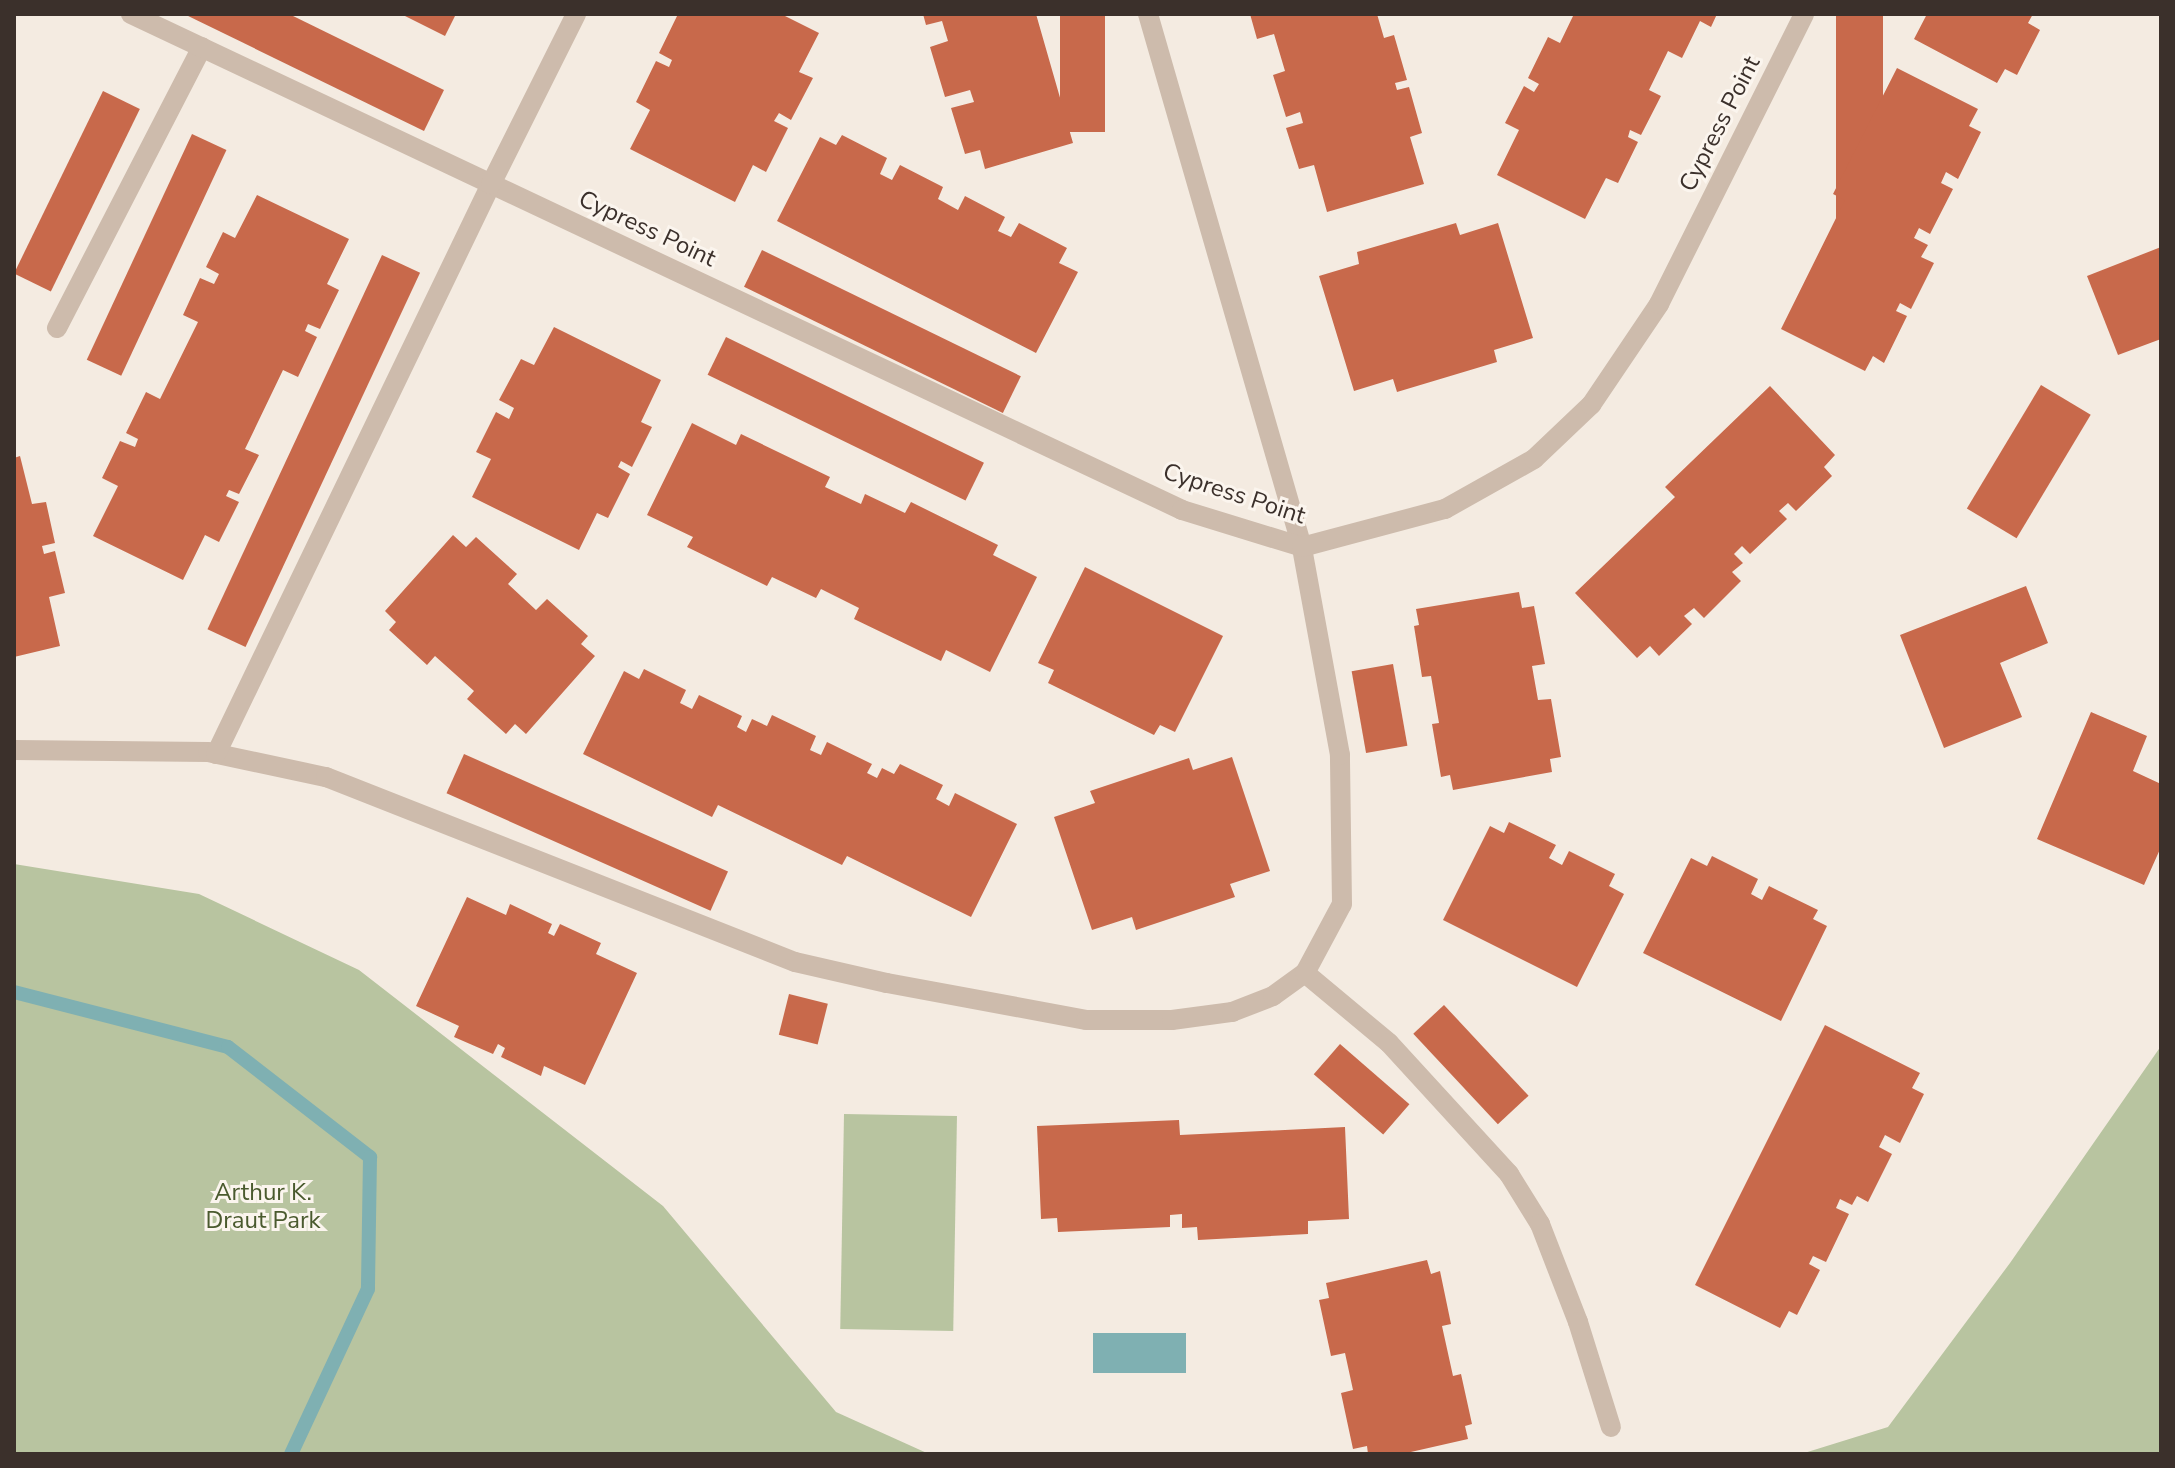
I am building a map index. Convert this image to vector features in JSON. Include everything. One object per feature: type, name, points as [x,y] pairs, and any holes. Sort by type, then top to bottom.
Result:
[{"type":"street","name":"Cypress Point","points":[[131,14],[1182,510],[1302,547],[1445,509],[1534,459],[1591,405],[1659,304],[1804,14]]},
{"type":"street","points":[[216,754],[576,14]]},
{"type":"street","points":[[14,750],[216,754],[326,777],[795,962],[887,983],[1086,1020],[1172,1020],[1232,1012],[1273,996],[1305,973],[1342,904],[1345,859],[1340,755],[1302,547],[1148,14]]},
{"type":"street","points":[[57,328],[202,47]]},
{"type":"street","points":[[1305,973],[1399,1054],[1509,1174],[1540,1224],[1578,1322],[1611,1427]]},
{"type":"green space","name":"Arthur K. Draut Park","points":[[14,864],[199,894],[359,970],[663,1206],[836,1412],[929,1454],[14,1454]]},
{"type":"green space","points":[[2161,1046],[2161,1454],[1801,1454],[1888,1427],[2010,1263]]},
{"type":"green space","points":[[844,1114],[957,1116],[953,1331],[840,1329]]},
{"type":"water","points":[[1093,1333],[1186,1333],[1186,1373],[1093,1373]]},
{"type":"building","points":[[184,14],[289,14],[444,90],[424,131]]},
{"type":"building","points":[[401,14],[456,14],[445,36]]},
{"type":"building","points":[[678,14],[781,14],[819,33],[799,72],[813,78],[791,120],[779,113],[774,121],[788,128],[766,172],[753,165],[735,202],[630,149],[650,110],[636,102],[656,61],[669,67],[672,60],[659,53]]},
{"type":"building","points":[[923,14],[1036,14],[1073,143],[985,169],[980,150],[965,154],[951,108],[974,102],[970,90],[945,97],[930,47],[948,41],[942,21],[926,25]]},
{"type":"building","points":[[1060,14],[1105,14],[1105,132],[1060,132]]},
{"type":"building","points":[[1250,14],[1377,14],[1384,38],[1394,35],[1407,80],[1395,83],[1397,90],[1409,87],[1422,133],[1410,137],[1424,184],[1327,212],[1314,165],[1299,169],[1286,128],[1303,123],[1300,112],[1286,117],[1273,75],[1285,71],[1274,34],[1257,39]]},
{"type":"building","points":[[1574,14],[1717,14],[1711,27],[1700,21],[1682,58],[1668,51],[1649,90],[1661,96],[1641,135],[1630,130],[1628,137],[1638,142],[1618,183],[1606,178],[1585,219],[1497,175],[1519,130],[1505,123],[1524,86],[1534,92],[1539,84],[1528,78],[1548,37],[1560,43]]},
{"type":"building","points":[[1836,14],[1883,14],[1883,220],[1836,220]]},
{"type":"building","points":[[1927,14],[2033,14],[2028,23],[2040,30],[2017,75],[2005,69],[1997,83],[1914,39]]},
{"type":"building","points":[[1897,68],[1978,109],[1969,126],[1981,132],[1958,179],[1946,172],[1941,183],[1953,189],[1930,234],[1919,228],[1914,238],[1928,245],[1921,257],[1934,263],[1911,309],[1900,303],[1896,311],[1907,316],[1884,363],[1873,356],[1865,371],[1781,329],[1845,200],[1833,194]]},
{"type":"building","points":[[103,91],[140,109],[51,291],[14,273]]},
{"type":"building","points":[[192,134],[226,150],[121,376],[87,360]]},
{"type":"building","points":[[842,135],[887,158],[880,174],[892,180],[900,165],[943,187],[938,199],[958,210],[965,196],[1005,217],[998,231],[1011,237],[1019,223],[1067,248],[1059,263],[1078,272],[1036,353],[777,221],[820,137],[836,145]]},
{"type":"building","points":[[257,195],[349,239],[327,284],[339,290],[320,329],[308,324],[305,331],[317,337],[298,377],[283,370],[245,449],[259,455],[239,494],[229,490],[226,496],[239,502],[219,542],[205,535],[183,580],[93,536],[118,486],[102,478],[120,441],[135,447],[138,439],[126,433],[146,392],[160,399],[198,322],[183,315],[200,278],[214,284],[219,274],[206,267],[223,232],[235,238]]},
{"type":"building","points":[[1456,223],[1460,235],[1498,223],[1533,338],[1494,350],[1497,362],[1397,392],[1393,379],[1354,391],[1319,276],[1359,264],[1357,252]]},
{"type":"building","points":[[2161,247],[2161,339],[2118,355],[2087,276]]},
{"type":"building","points":[[762,250],[1021,376],[1003,413],[744,287]]},
{"type":"building","points":[[382,255],[420,273],[246,647],[207,629]]},
{"type":"building","points":[[554,327],[661,380],[641,422],[652,427],[632,467],[621,461],[618,467],[630,474],[608,518],[597,513],[579,550],[472,497],[491,459],[476,452],[496,412],[509,419],[514,408],[499,400],[521,359],[534,365]]},
{"type":"building","points":[[726,337],[984,463],[966,501],[708,375]]},
{"type":"building","points":[[2041,385],[2091,415],[2017,538],[1967,508]]},
{"type":"building","points":[[1770,386],[1835,455],[1824,467],[1832,476],[1796,511],[1788,503],[1779,511],[1787,519],[1750,554],[1742,546],[1734,554],[1743,563],[1732,572],[1741,581],[1704,618],[1694,608],[1684,616],[1692,624],[1659,656],[1650,646],[1637,658],[1575,593],[1675,497],[1665,487]]},
{"type":"building","points":[[692,423],[736,445],[741,434],[830,477],[825,487],[861,504],[865,494],[905,513],[911,502],[998,545],[993,555],[1037,577],[990,672],[946,650],[941,661],[854,619],[859,608],[821,589],[816,598],[772,577],[767,586],[687,547],[693,537],[647,515]]},
{"type":"building","points":[[20,456],[32,504],[46,502],[55,543],[42,546],[44,554],[55,551],[65,593],[49,597],[60,646],[14,657],[14,458]]},
{"type":"building","points":[[453,535],[466,547],[476,537],[517,574],[508,584],[536,610],[547,599],[588,636],[581,644],[595,656],[526,734],[515,724],[506,734],[467,699],[474,691],[435,656],[427,665],[389,630],[396,622],[385,611]]},
{"type":"building","points":[[1085,567],[1223,636],[1175,732],[1160,725],[1154,735],[1048,683],[1054,670],[1038,663]]},
{"type":"building","points":[[2026,586],[2048,643],[2000,663],[2022,717],[1944,748],[1900,635]]},
{"type":"building","points":[[1519,592],[1522,608],[1534,606],[1545,664],[1532,666],[1538,700],[1551,699],[1561,757],[1550,759],[1552,772],[1453,790],[1450,775],[1441,777],[1432,724],[1439,723],[1431,676],[1422,677],[1414,626],[1419,625],[1416,609]]},
{"type":"building","points":[[1393,664],[1407,746],[1366,753],[1352,671]]},
{"type":"building","points":[[644,669],[686,690],[680,703],[692,709],[699,695],[742,716],[737,727],[746,732],[752,719],[767,726],[772,715],[816,736],[810,750],[821,755],[827,742],[872,764],[867,773],[877,778],[882,768],[894,774],[900,764],[943,785],[936,799],[949,806],[955,793],[1017,824],[971,917],[847,856],[842,865],[718,805],[712,817],[583,754],[624,671],[639,679]]},
{"type":"building","points":[[2091,712],[2147,736],[2133,771],[2161,784],[2161,847],[2144,885],[2037,839]]},
{"type":"building","points":[[464,754],[728,872],[711,911],[447,793]]},
{"type":"building","points":[[1232,757],[1270,871],[1230,884],[1235,897],[1136,930],[1132,917],[1092,930],[1054,817],[1095,803],[1090,791],[1189,758],[1193,770]]},
{"type":"building","points":[[1509,822],[1556,845],[1549,858],[1562,865],[1569,851],[1615,874],[1609,886],[1624,894],[1577,987],[1443,920],[1490,826],[1504,833]]},
{"type":"building","points":[[1712,856],[1758,879],[1751,894],[1762,900],[1769,886],[1818,910],[1813,919],[1827,926],[1781,1021],[1643,953],[1691,858],[1707,866]]},
{"type":"building","points":[[467,897],[506,915],[510,904],[552,924],[548,933],[554,936],[560,924],[601,943],[596,954],[637,973],[585,1085],[544,1066],[541,1076],[501,1057],[505,1048],[498,1044],[493,1054],[454,1037],[459,1026],[416,1006]]},
{"type":"building","points":[[789,994],[828,1004],[818,1044],[779,1035]]},
{"type":"building","points":[[1444,1005],[1529,1096],[1498,1124],[1413,1034]]},
{"type":"building","points":[[1825,1025],[1920,1073],[1912,1088],[1924,1094],[1900,1143],[1885,1135],[1879,1147],[1892,1154],[1868,1202],[1857,1196],[1852,1205],[1840,1199],[1836,1208],[1849,1214],[1826,1262],[1813,1256],[1809,1264],[1820,1270],[1797,1315],[1789,1311],[1780,1328],[1695,1285]]},
{"type":"building","points":[[1340,1044],[1409,1104],[1383,1135],[1314,1074]]},
{"type":"building","points":[[1179,1120],[1180,1135],[1345,1127],[1349,1219],[1308,1221],[1308,1234],[1198,1240],[1197,1227],[1182,1228],[1182,1214],[1170,1215],[1170,1227],[1058,1232],[1057,1218],[1041,1219],[1037,1126]]},
{"type":"building","points":[[1427,1260],[1431,1274],[1440,1271],[1451,1324],[1442,1326],[1453,1376],[1461,1374],[1472,1424],[1465,1426],[1468,1439],[1402,1454],[1368,1454],[1367,1446],[1353,1449],[1341,1393],[1353,1390],[1345,1353],[1331,1356],[1319,1300],[1329,1298],[1326,1283]]},
{"type":"waterway","points":[[14,992],[228,1047],[370,1157],[368,1289],[291,1454]]}]
